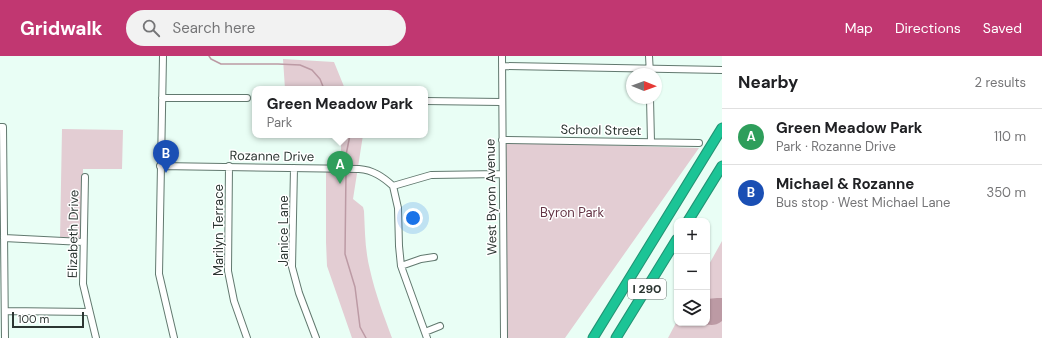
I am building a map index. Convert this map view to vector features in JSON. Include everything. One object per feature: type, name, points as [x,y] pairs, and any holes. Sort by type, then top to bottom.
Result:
[{"type":"highway","name":"I 290","points":[[593,338],[722,128]]},
{"type":"highway","points":[[690,218],[722,166]]},
{"type":"highway","name":"I 290","points":[[616,338],[674,244]]},
{"type":"street","points":[[163,56],[159,274],[174,338]]},
{"type":"street","name":"West Byron Avenue","points":[[502,56],[501,102],[504,338]]},
{"type":"street","points":[[649,56],[650,68]]},
{"type":"street","points":[[502,66],[626,71]]},
{"type":"street","points":[[662,72],[722,70]]},
{"type":"street","points":[[162,98],[247,98]]},
{"type":"street","points":[[428,101],[501,102]]},
{"type":"street","points":[[650,104],[651,142]]},
{"type":"street","points":[[0,127],[3,127],[5,338]]},
{"type":"street","name":"School Street","points":[[502,140],[699,143]]},
{"type":"street","name":"Rozanne Drive","points":[[160,166],[346,168],[373,172],[394,186]]},
{"type":"street","name":"Marilyn Terrace","points":[[229,166],[228,272],[234,301],[246,338]]},
{"type":"street","name":"Janice Lane","points":[[294,168],[292,267],[299,293],[316,338]]},
{"type":"street","points":[[440,326],[426,335],[401,266],[398,208],[394,186],[431,175],[502,174]]},
{"type":"street","name":"Elizabeth Drive","points":[[85,177],[83,284],[96,338]]},
{"type":"street","points":[[4,238],[83,242]]},
{"type":"street","points":[[401,266],[421,259],[434,257]]},
{"type":"street","points":[[4,311],[89,312]]},
{"type":"green space","points":[[283,59],[334,62],[344,86],[285,86]]},
{"type":"green space","points":[[62,129],[123,130],[122,169],[83,169],[82,241],[60,239]]},
{"type":"green space","points":[[341,138],[363,138],[353,199],[363,207],[368,263],[377,296],[392,338],[352,338],[327,266],[326,169],[341,170]]},
{"type":"green space","name":"Byron Park","points":[[505,142],[699,148],[565,338],[506,338]]},
{"type":"green space","points":[[722,241],[722,338],[668,338],[674,326],[710,326],[710,263]]},
{"type":"shaded area","points":[[722,298],[722,321],[714,325],[710,325],[710,299]]},
{"type":"waterway","points":[[209,56],[211,59],[221,64],[300,65],[312,70],[320,79],[323,86]]},
{"type":"waterway","points":[[346,167],[346,155],[349,138]]},
{"type":"waterway","points":[[346,171],[345,254],[355,287],[360,327],[366,338]]},
{"type":"place","name":"Michael & Rozanne","points":[[166,173]]},
{"type":"place","name":"Green Meadow Park","points":[[340,184]]}]
